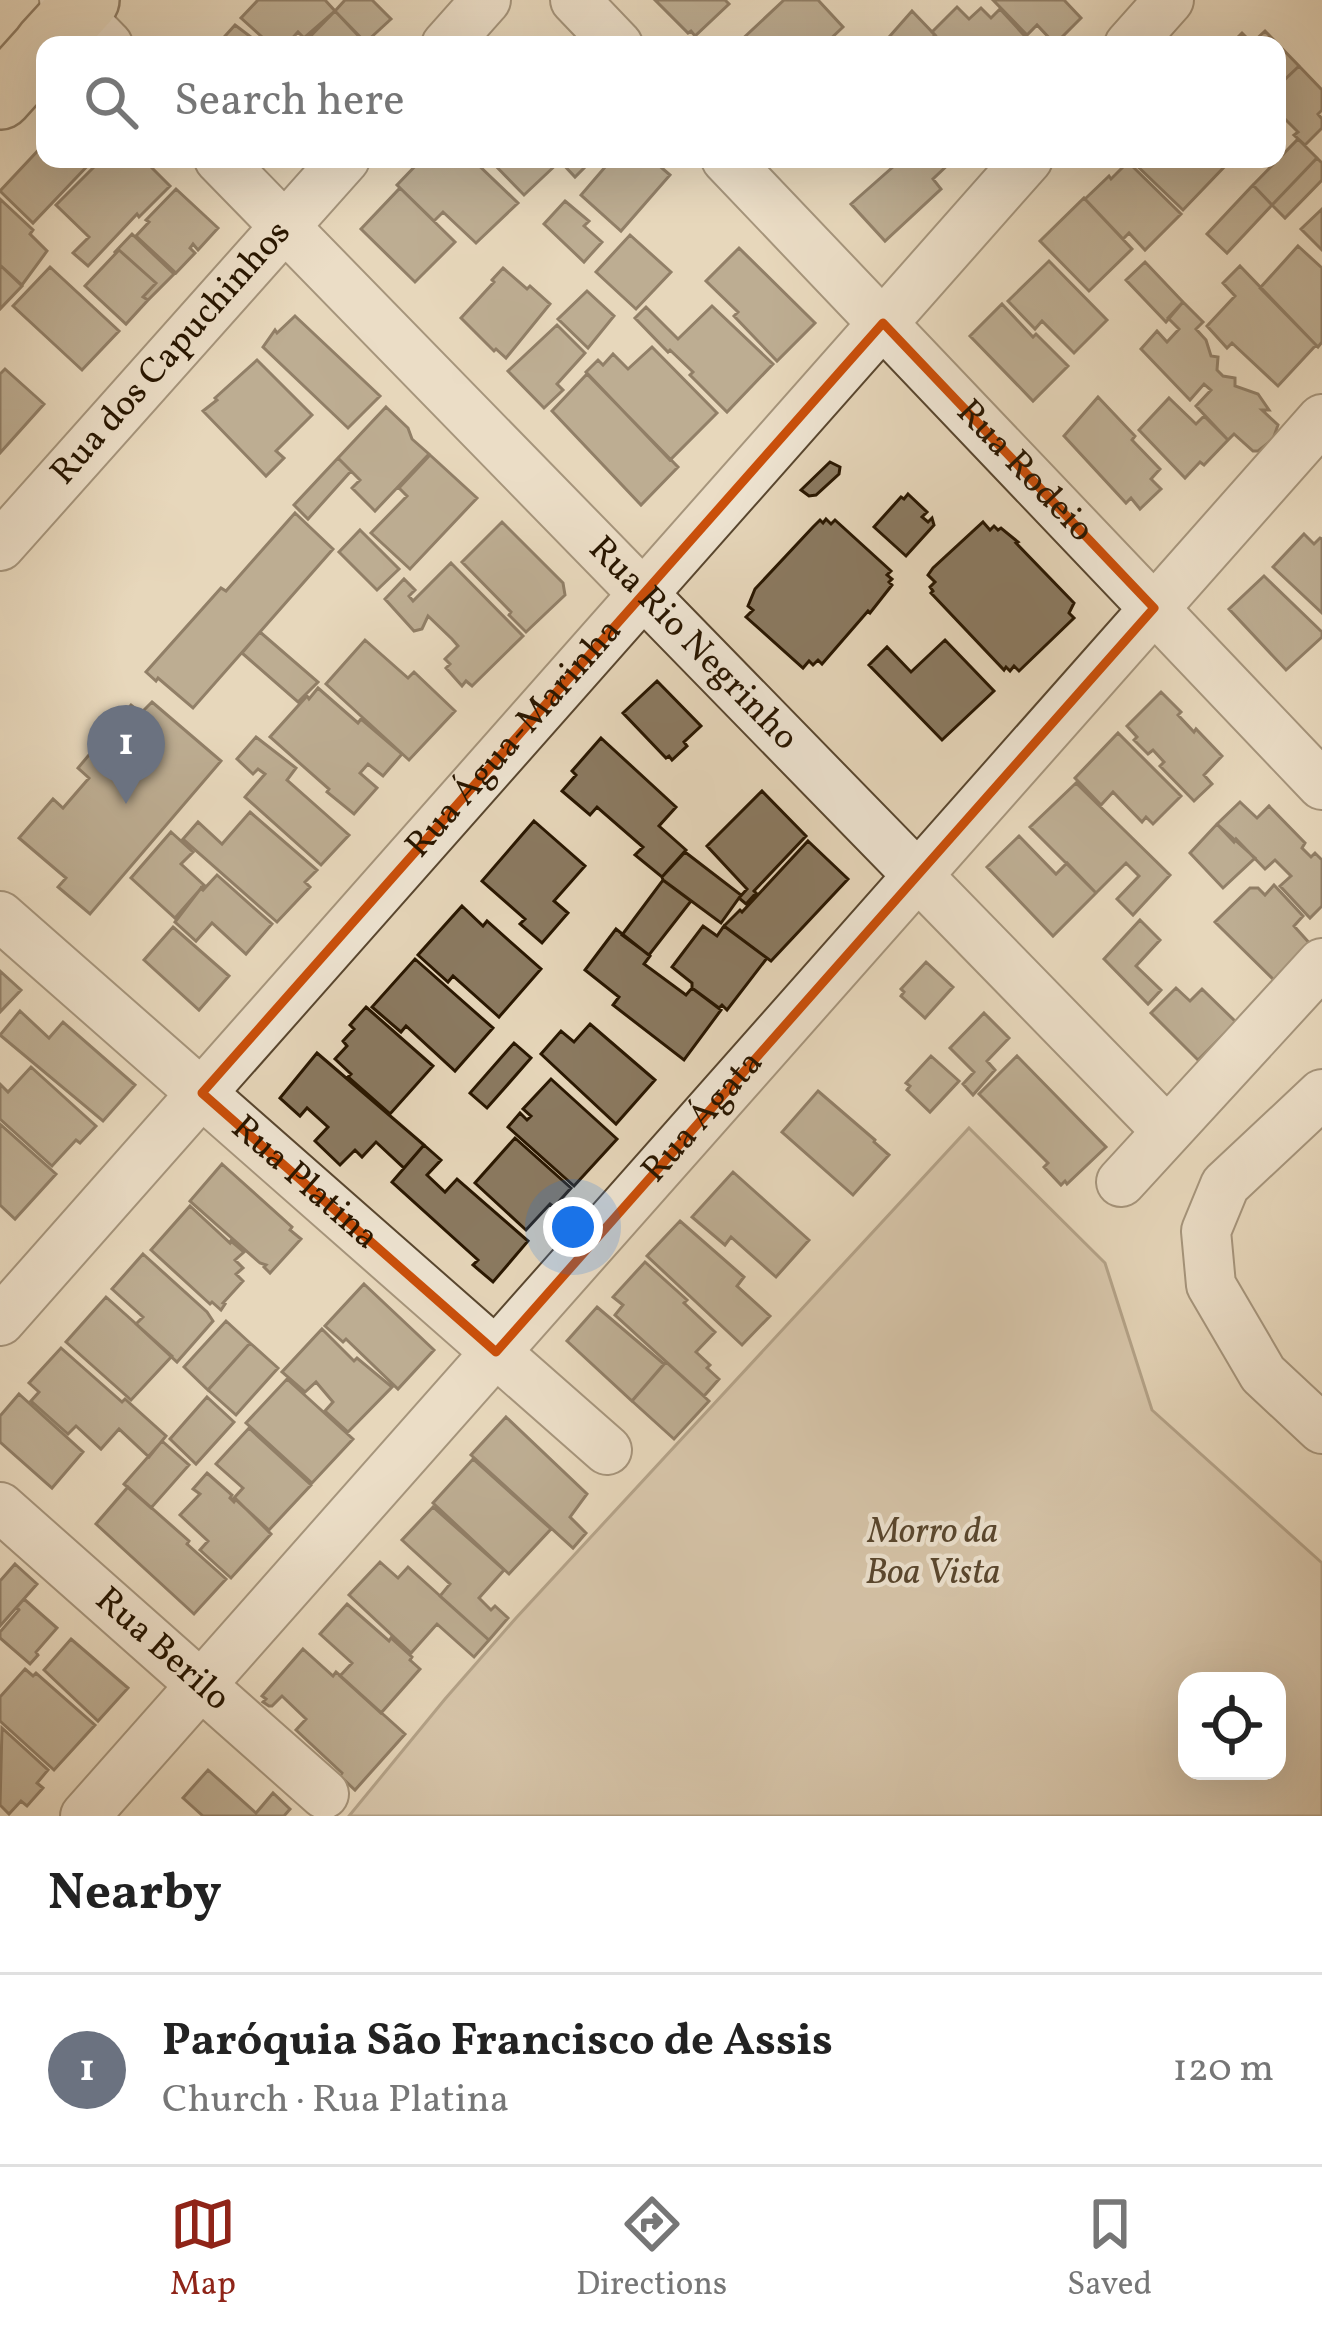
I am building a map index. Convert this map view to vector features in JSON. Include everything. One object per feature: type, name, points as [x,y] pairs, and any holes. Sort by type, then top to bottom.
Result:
[{"type":"main road","points":[[0,97],[36,60]]},
{"type":"street","points":[[454,36],[486,0]]},
{"type":"street","points":[[575,0],[609,36]]},
{"type":"street","points":[[1137,36],[1169,0]]},
{"type":"street","name":"Rua Rio Negrinho","points":[[228,168],[1167,1131]]},
{"type":"street","name":"Rua dos Capuchinhos","points":[[0,546],[337,168]]},
{"type":"street","name":"Rua Rodeio","points":[[735,168],[1322,785]]},
{"type":"street","name":"Rua Água-Marinha","points":[[0,1321],[1020,168]]},
{"type":"street","name":"Rua Ágata","points":[[86,1816],[1322,419]]},
{"type":"street","name":"Rua Platina","points":[[0,916],[607,1450]]},
{"type":"street","points":[[1121,1182],[1322,963]]},
{"type":"street","points":[[1322,1094],[1225,1185],[1206,1231],[1211,1285],[1264,1373],[1322,1429]]},
{"type":"street","name":"Rua Berilo","points":[[0,1507],[324,1794]]},
{"type":"highlighted area","points":[[883,323],[1154,608],[496,1352],[202,1093]]},
{"type":"green space","name":"Morro da Boa Vista","points":[[969,1128],[1105,1263],[1152,1410],[1322,1563],[1322,1816],[349,1816],[445,1699]]},
{"type":"building","points":[[258,0],[325,0],[335,11],[306,36],[298,32],[261,36],[241,18]]},
{"type":"building","points":[[345,0],[372,0],[391,19],[373,36],[358,36],[335,11]]},
{"type":"building","points":[[655,0],[725,0],[729,4],[695,36]]},
{"type":"building","points":[[784,0],[818,0],[843,27],[834,36],[746,36]]},
{"type":"building","points":[[993,0],[1064,0],[1081,18],[1063,36],[1047,36],[1037,25],[1027,35]]},
{"type":"building","points":[[957,7],[969,19],[981,8],[991,18],[1000,9],[1025,36],[936,36],[932,32]]},
{"type":"building","points":[[335,11],[359,36],[311,36]]},
{"type":"building","points":[[912,11],[935,35],[934,36],[890,36]]},
{"type":"building","points":[[235,25],[249,36],[225,36]]},
{"type":"building","points":[[1286,53],[1299,66],[1286,78]]},
{"type":"building","points":[[1299,66],[1322,90],[1318,114],[1322,128],[1305,145],[1286,120],[1286,78]]},
{"type":"building","points":[[1298,139],[1317,158],[1272,205],[1253,185],[1270,168],[1286,168],[1286,151]]},
{"type":"building","points":[[36,153],[36,168],[85,168],[33,223],[0,191]]},
{"type":"building","points":[[1317,158],[1322,163],[1322,180],[1285,218],[1272,205]]},
{"type":"building","points":[[93,168],[152,168],[170,186],[88,266],[73,253],[89,237],[56,205]]},
{"type":"building","points":[[413,168],[481,168],[518,203],[476,243],[443,212],[434,221],[397,185]]},
{"type":"building","points":[[498,168],[553,168],[524,195]]},
{"type":"building","points":[[604,168],[662,168],[670,175],[621,231],[581,195]]},
{"type":"building","points":[[892,168],[945,168],[933,179],[941,189],[885,241],[851,204]]},
{"type":"building","points":[[1122,168],[1134,168],[1181,214],[1145,250],[1129,233],[1123,239],[1085,199],[1109,176],[1111,179]]},
{"type":"building","points":[[1139,168],[1223,168],[1183,210]]},
{"type":"building","points":[[1253,185],[1272,205],[1227,253],[1207,234]]},
{"type":"building","points":[[400,188],[455,242],[415,282],[361,229]]},
{"type":"building","points":[[176,189],[218,228],[198,250],[193,244],[190,248],[195,253],[176,273],[136,236]]},
{"type":"building","points":[[1084,198],[1132,249],[1089,291],[1040,241]]},
{"type":"building","points":[[0,199],[33,230],[30,234],[47,251],[22,285],[0,265]]},
{"type":"building","points":[[565,201],[589,221],[584,226],[602,242],[584,262],[544,224]]},
{"type":"building","points":[[1322,209],[1322,250],[1301,229]]},
{"type":"building","points":[[132,234],[174,274],[148,300],[143,297],[156,283],[119,250],[114,253]]},
{"type":"building","points":[[630,235],[671,272],[636,309],[596,272]]},
{"type":"building","points":[[1298,246],[1322,268],[1322,342],[1318,347],[1260,288]]},
{"type":"building","points":[[739,248],[815,323],[777,361],[706,281]]},
{"type":"building","points":[[119,250],[156,283],[126,324],[85,286]]},
{"type":"building","points":[[1049,261],[1107,320],[1074,353],[1042,321],[1035,329],[1008,301]]},
{"type":"building","points":[[1145,262],[1183,302],[1166,322],[1126,280]]},
{"type":"building","points":[[0,265],[22,286],[0,309]]},
{"type":"building","points":[[1240,266],[1316,345],[1278,386],[1232,343],[1227,348],[1207,326],[1235,296],[1223,283]]},
{"type":"building","points":[[50,267],[119,331],[82,370],[13,306]]},
{"type":"building","points":[[503,268],[550,304],[506,358],[461,318]]},
{"type":"building","points":[[587,291],[614,316],[588,348],[558,319]]},
{"type":"building","points":[[1183,302],[1203,322],[1196,329],[1211,356],[1218,357],[1217,370],[1235,378],[1235,386],[1258,394],[1269,410],[1262,410],[1278,425],[1273,439],[1258,451],[1234,434],[1228,440],[1196,406],[1211,390],[1204,384],[1190,400],[1141,349],[1157,331],[1167,342],[1179,329],[1168,318]]},
{"type":"building","points":[[1002,304],[1068,366],[1033,401],[970,336]]},
{"type":"building","points":[[712,306],[773,364],[727,412],[690,375],[693,372],[635,318],[646,307],[678,339]]},
{"type":"building","points":[[295,316],[380,396],[348,428],[263,347],[275,330],[277,333]]},
{"type":"building","points":[[557,325],[585,353],[557,384],[563,390],[544,408],[508,371]]},
{"type":"building","points":[[652,347],[717,413],[670,460],[586,372],[598,360],[603,365],[613,354],[628,369]]},
{"type":"building","points":[[257,360],[312,415],[276,451],[284,458],[266,476],[203,411]]},
{"type":"building","points":[[5,369],[44,404],[0,453],[0,374]]},
{"type":"building","points":[[587,374],[678,467],[641,505],[552,411]]},
{"type":"building","points":[[1098,397],[1160,469],[1151,479],[1161,489],[1140,509],[1131,498],[1126,503],[1064,436]]},
{"type":"building","points":[[1169,398],[1196,424],[1204,416],[1228,440],[1185,478],[1139,430]]},
{"type":"building","points":[[386,407],[429,454],[375,511],[352,488],[360,480],[338,458]]},
{"type":"building","points":[[430,455],[477,498],[410,569],[371,533],[407,496],[399,488]]},
{"type":"building","points":[[338,458],[351,471],[308,519],[294,505]]},
{"type":"building","points":[[830,462],[840,467],[839,474],[816,495],[801,490]]},
{"type":"building","points":[[908,494],[927,512],[922,517],[928,522],[932,518],[934,525],[906,556],[874,527]]},
{"type":"building","points":[[295,513],[333,549],[193,708],[146,672]]},
{"type":"building","points":[[826,519],[831,524],[835,520],[891,571],[887,575],[892,585],[822,664],[809,661],[803,668],[746,617],[753,610],[748,606],[755,589]]},
{"type":"building","points":[[502,522],[563,583],[565,595],[526,632],[462,562]]},
{"type":"building","points":[[983,522],[990,530],[1001,528],[1018,542],[1074,603],[1069,613],[1074,618],[1019,671],[1014,666],[1004,670],[931,593],[935,582],[928,575],[933,568]]},
{"type":"building","points":[[360,530],[399,569],[377,590],[339,552]]},
{"type":"building","points":[[1304,534],[1314,544],[1322,539],[1322,613],[1273,567]]},
{"type":"building","points":[[451,563],[523,636],[472,686],[466,681],[462,686],[446,668],[450,664],[445,659],[458,646],[452,639],[428,616],[422,629],[414,631],[385,599],[404,579],[415,590],[409,596],[413,601]]},
{"type":"building","points":[[1264,576],[1322,632],[1286,670],[1229,609]]},
{"type":"building","points":[[260,632],[318,682],[298,702],[242,653]]},
{"type":"building","points":[[365,640],[408,678],[414,672],[455,711],[409,760],[326,684]]},
{"type":"building","points":[[945,640],[994,691],[942,740],[869,665],[887,647],[911,672]]},
{"type":"building","points":[[657,681],[701,726],[672,760],[623,713]]},
{"type":"building","points":[[318,688],[402,754],[383,776],[368,764],[360,773],[377,788],[354,814],[270,737]]},
{"type":"building","points":[[1161,692],[1194,732],[1196,729],[1222,756],[1204,775],[1212,784],[1194,801],[1160,766],[1164,762],[1153,750],[1148,754],[1134,740],[1137,737],[1127,726]]},
{"type":"building","points":[[152,702],[221,761],[90,914],[58,887],[66,878],[19,838],[53,799],[63,808],[89,778],[78,768],[131,705],[141,713]]},
{"type":"building","points":[[1118,733],[1181,796],[1153,824],[1146,817],[1142,822],[1113,792],[1101,805],[1075,778]]},
{"type":"building","points":[[256,737],[296,768],[287,780],[349,835],[321,865],[245,797],[265,774],[258,769],[253,774],[237,759]]},
{"type":"building","points":[[601,738],[676,807],[659,826],[686,850],[662,877],[635,855],[643,847],[597,807],[590,815],[562,791],[576,775],[572,771]]},
{"type":"building","points":[[1076,783],[1170,875],[1133,915],[1117,899],[1139,876],[1126,863],[1096,893],[1030,827]]},
{"type":"building","points":[[762,791],[806,836],[746,904],[739,898],[747,889],[707,846]]},
{"type":"building","points":[[1240,802],[1257,818],[1269,806],[1305,843],[1302,848],[1322,860],[1322,906],[1310,918],[1280,886],[1291,876],[1275,860],[1265,869],[1217,824]]},
{"type":"building","points":[[250,812],[317,870],[305,882],[310,887],[277,922],[183,839],[198,822],[222,844]]},
{"type":"building","points":[[534,821],[585,866],[554,901],[568,913],[542,943],[520,924],[525,919],[482,881]]},
{"type":"building","points":[[1217,824],[1255,858],[1223,888],[1190,853]]},
{"type":"building","points":[[171,832],[193,852],[181,864],[204,885],[175,918],[131,878]]},
{"type":"building","points":[[1019,836],[1056,874],[1067,863],[1096,893],[1053,936],[987,867]]},
{"type":"building","points":[[808,841],[848,879],[771,961],[724,926]]},
{"type":"building","points":[[685,852],[741,895],[721,923],[663,880]]},
{"type":"building","points":[[217,875],[272,924],[246,954],[212,923],[196,941],[175,922]]},
{"type":"building","points":[[663,880],[691,901],[649,955],[622,935]]},
{"type":"building","points":[[1274,885],[1303,916],[1294,926],[1312,946],[1277,983],[1215,922],[1250,888],[1265,895]]},
{"type":"building","points":[[462,906],[483,926],[487,921],[541,969],[499,1017],[453,976],[448,982],[418,955]]},
{"type":"building","points":[[1140,920],[1160,940],[1136,966],[1161,990],[1148,1004],[1104,959]]},
{"type":"building","points":[[703,926],[717,936],[724,926],[767,958],[727,1010],[692,988],[672,967]]},
{"type":"building","points":[[173,927],[229,976],[199,1010],[144,960]]},
{"type":"building","points":[[616,929],[650,956],[644,964],[686,995],[692,988],[721,1010],[684,1060],[613,1005],[619,997],[585,970]]},
{"type":"building","points":[[415,959],[493,1028],[455,1071],[406,1026],[401,1032],[372,1007]]},
{"type":"building","points":[[926,962],[953,987],[925,1018],[901,996],[901,989]]},
{"type":"building","points":[[0,971],[21,990],[0,1012]]},
{"type":"building","points":[[1176,988],[1190,1001],[1202,989],[1236,1022],[1198,1060],[1151,1013]]},
{"type":"building","points":[[366,1007],[433,1066],[390,1114],[335,1059],[347,1046],[343,1041],[354,1029],[350,1025]]},
{"type":"building","points":[[20,1011],[49,1038],[63,1022],[135,1085],[103,1121],[0,1035]]},
{"type":"building","points":[[984,1013],[1009,1038],[987,1061],[995,1070],[973,1095],[963,1084],[974,1072],[950,1048]]},
{"type":"building","points":[[590,1024],[655,1080],[616,1124],[541,1054],[561,1031],[574,1042]]},
{"type":"building","points":[[514,1043],[531,1058],[487,1108],[470,1093]]},
{"type":"building","points":[[317,1053],[424,1145],[404,1168],[376,1142],[362,1157],[355,1150],[340,1165],[315,1141],[328,1127],[307,1108],[300,1116],[280,1098]]},
{"type":"building","points":[[931,1056],[959,1081],[930,1112],[907,1090],[906,1083]]},
{"type":"building","points":[[1017,1056],[1106,1147],[1067,1184],[1061,1185],[1044,1167],[1048,1163],[979,1094]]},
{"type":"building","points":[[31,1067],[96,1126],[52,1166],[0,1119],[0,1084],[8,1092]]},
{"type":"building","points":[[551,1079],[617,1139],[574,1186],[508,1127],[520,1113],[527,1120],[531,1116],[523,1109]]},
{"type":"building","points":[[818,1091],[889,1155],[853,1195],[782,1132]]},
{"type":"building","points":[[0,1124],[56,1174],[15,1219],[0,1205]]},
{"type":"building","points":[[515,1138],[571,1188],[526,1230],[475,1183]]},
{"type":"building","points":[[424,1145],[441,1160],[427,1175],[445,1192],[457,1179],[528,1241],[493,1282],[473,1265],[478,1260],[392,1182]]},
{"type":"building","points":[[222,1164],[301,1239],[270,1273],[190,1201]]},
{"type":"building","points":[[733,1172],[809,1240],[776,1277],[731,1237],[725,1245],[692,1217]]},
{"type":"building","points":[[190,1206],[244,1252],[235,1260],[243,1268],[236,1274],[243,1281],[221,1310],[151,1250]]},
{"type":"building","points":[[680,1221],[744,1277],[737,1286],[770,1316],[742,1345],[647,1256]]},
{"type":"building","points":[[143,1254],[213,1321],[177,1362],[136,1324],[143,1317],[112,1289]]},
{"type":"building","points":[[645,1262],[715,1332],[696,1352],[719,1379],[704,1396],[615,1315],[623,1305],[613,1297]]},
{"type":"building","points":[[364,1284],[434,1350],[398,1389],[346,1339],[343,1342],[325,1326]]},
{"type":"building","points":[[106,1297],[172,1356],[131,1400],[66,1342]]},
{"type":"building","points":[[597,1307],[664,1364],[632,1401],[567,1341]]},
{"type":"building","points":[[226,1321],[250,1343],[208,1390],[184,1367]]},
{"type":"building","points":[[322,1329],[354,1361],[357,1358],[392,1387],[348,1432],[325,1411],[333,1402],[316,1382],[305,1392],[282,1372]]},
{"type":"building","points":[[250,1343],[278,1368],[236,1415],[208,1390]]},
{"type":"building","points":[[61,1348],[166,1436],[149,1457],[119,1429],[101,1449],[76,1426],[68,1434],[31,1401],[39,1392],[29,1383]]},
{"type":"building","points":[[666,1362],[709,1401],[674,1439],[632,1401]]},
{"type":"building","points":[[287,1379],[353,1439],[312,1483],[246,1423]]},
{"type":"building","points":[[19,1394],[83,1452],[52,1488],[0,1442],[0,1416]]},
{"type":"building","points":[[207,1397],[234,1422],[196,1464],[170,1439]]},
{"type":"building","points":[[506,1417],[587,1494],[570,1517],[586,1533],[573,1548],[471,1455]]},
{"type":"building","points":[[249,1428],[311,1485],[269,1530],[234,1498],[243,1488],[216,1464]]},
{"type":"building","points":[[162,1441],[189,1465],[151,1508],[124,1484]]},
{"type":"building","points":[[473,1459],[551,1529],[509,1574],[433,1503]]},
{"type":"building","points":[[207,1473],[271,1534],[231,1578],[200,1550],[208,1541],[180,1515],[200,1494],[193,1489]]},
{"type":"building","points":[[128,1487],[226,1579],[194,1614],[96,1524]]},
{"type":"building","points":[[433,1507],[504,1570],[479,1598],[508,1618],[489,1640],[440,1596],[450,1584],[402,1540]]},
{"type":"building","points":[[380,1562],[398,1578],[408,1567],[489,1640],[474,1657],[437,1624],[411,1653],[349,1595]]},
{"type":"building","points":[[15,1564],[37,1584],[0,1626],[0,1581]]},
{"type":"building","points":[[24,1599],[57,1628],[30,1664],[0,1638]]},
{"type":"building","points":[[347,1604],[389,1641],[391,1638],[420,1669],[381,1713],[340,1676],[352,1663],[320,1634]]},
{"type":"building","points":[[71,1639],[128,1688],[98,1721],[44,1670]]},
{"type":"building","points":[[303,1649],[405,1734],[355,1790],[296,1730],[306,1719],[282,1696],[272,1706],[263,1702],[262,1696]]},
{"type":"building","points":[[25,1669],[33,1676],[36,1673],[95,1725],[54,1770],[0,1721],[0,1697]]},
{"type":"building","points":[[2,1728],[48,1770],[37,1783],[43,1788],[27,1806],[21,1801],[9,1814],[0,1805]]},
{"type":"building","points":[[208,1770],[256,1813],[273,1793],[290,1809],[284,1816],[203,1816],[183,1798]]},
{"type":"place","name":"Paróquia São Francisco de Assis","points":[[126,804]]}]
